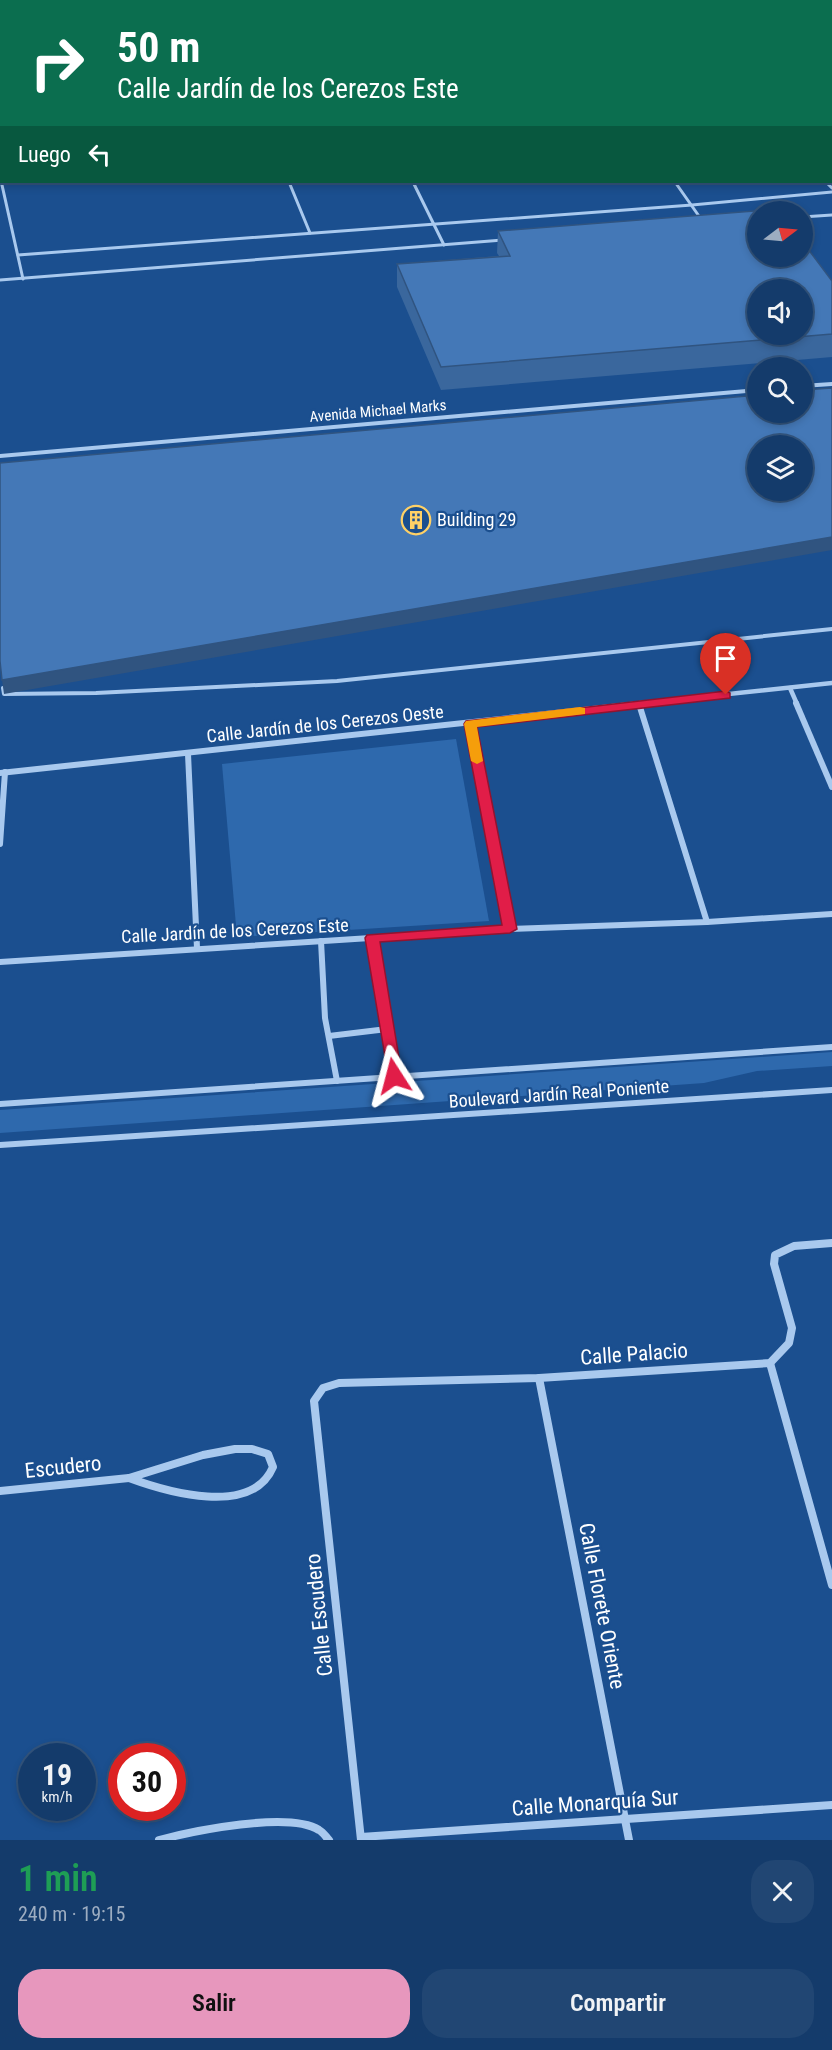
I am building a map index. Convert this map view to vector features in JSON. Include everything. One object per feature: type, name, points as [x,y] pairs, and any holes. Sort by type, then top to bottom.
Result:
[{"type":"street","name":"Calle Jardín de los Cerezos Oeste","points":[[2,773],[832,683]]},
{"type":"street","points":[[790,688],[832,787]]},
{"type":"street","points":[[639,704],[707,922]]},
{"type":"street","points":[[470,724],[510,929]]},
{"type":"street","points":[[188,754],[197,948]]},
{"type":"street","points":[[0,844],[2,773]]},
{"type":"street","name":"Calle Jardín de los Cerezos Este","points":[[0,962],[510,929],[707,922],[832,914]]},
{"type":"street","points":[[372,938],[394,1076]]},
{"type":"street","points":[[321,941],[322,994],[338,1081]]},
{"type":"street","points":[[328,1036],[387,1029]]},
{"type":"street","name":"Boulevard Jardín Real Poniente","points":[[0,1104],[832,1047]]},
{"type":"street","name":"Boulevard Jardín Real Poniente","points":[[0,1145],[832,1090]]},
{"type":"street","points":[[832,1243],[796,1246],[782,1249],[775,1255],[774,1264],[792,1328],[789,1343],[770,1363],[832,1585]]},
{"type":"street","name":"Calle Palacio","points":[[323,1388],[339,1383],[540,1378],[770,1363]]},
{"type":"street","name":"Calle Florete Oriente","points":[[540,1378],[628,1840]]},
{"type":"street","name":"Calle Escudero","points":[[323,1388],[314,1401],[361,1838]]},
{"type":"street","points":[[236,1449],[252,1449],[268,1454],[273,1467],[270,1477],[258,1488],[217,1497],[191,1497],[129,1478],[203,1455],[236,1449]]},
{"type":"street","name":"Escudero","points":[[0,1491],[129,1478]]},
{"type":"street","name":"Calle Monarquía Sur","points":[[361,1838],[832,1805]]},
{"type":"street","points":[[159,1840],[260,1822],[307,1824],[319,1828],[329,1840]]},
{"type":"lane","points":[[2,183],[23,279]]},
{"type":"lane","points":[[289,183],[310,233]]},
{"type":"lane","points":[[414,183],[444,245]]},
{"type":"lane","points":[[676,183],[706,225]]},
{"type":"lane","points":[[18,255],[692,205],[832,190]]},
{"type":"lane","points":[[813,216],[832,215]]},
{"type":"lane","points":[[0,280],[503,240]]},
{"type":"lane","points":[[813,386],[832,384]]},
{"type":"lane","name":"Avenida Michael Marks","points":[[0,456],[747,391]]},
{"type":"lane","points":[[3,685],[2,694],[96,693],[337,681],[832,629]]},
{"type":"shaded area","points":[[456,739],[489,921],[237,937],[222,764]]},
{"type":"shaded area","points":[[832,1052],[832,1066],[757,1071],[704,1083],[0,1133],[0,1110]]},
{"type":"building","points":[[747,212],[747,267],[813,267],[813,256],[832,281],[832,334],[813,336],[813,279],[747,279],[747,341],[441,367],[397,264],[510,256],[498,231]]},
{"type":"building","name":"Building 29","points":[[832,388],[832,537],[2,680],[0,661],[0,463],[747,396],[747,423],[813,423],[813,389]]},
{"type":"slow traffic","points":[[477,761],[470,724],[580,711]]},
{"type":"place","name":"Building 29","points":[[416,520]]},
{"type":"route","points":[[394,1076],[382,989],[372,938],[510,929],[470,724],[726,695]]}]
